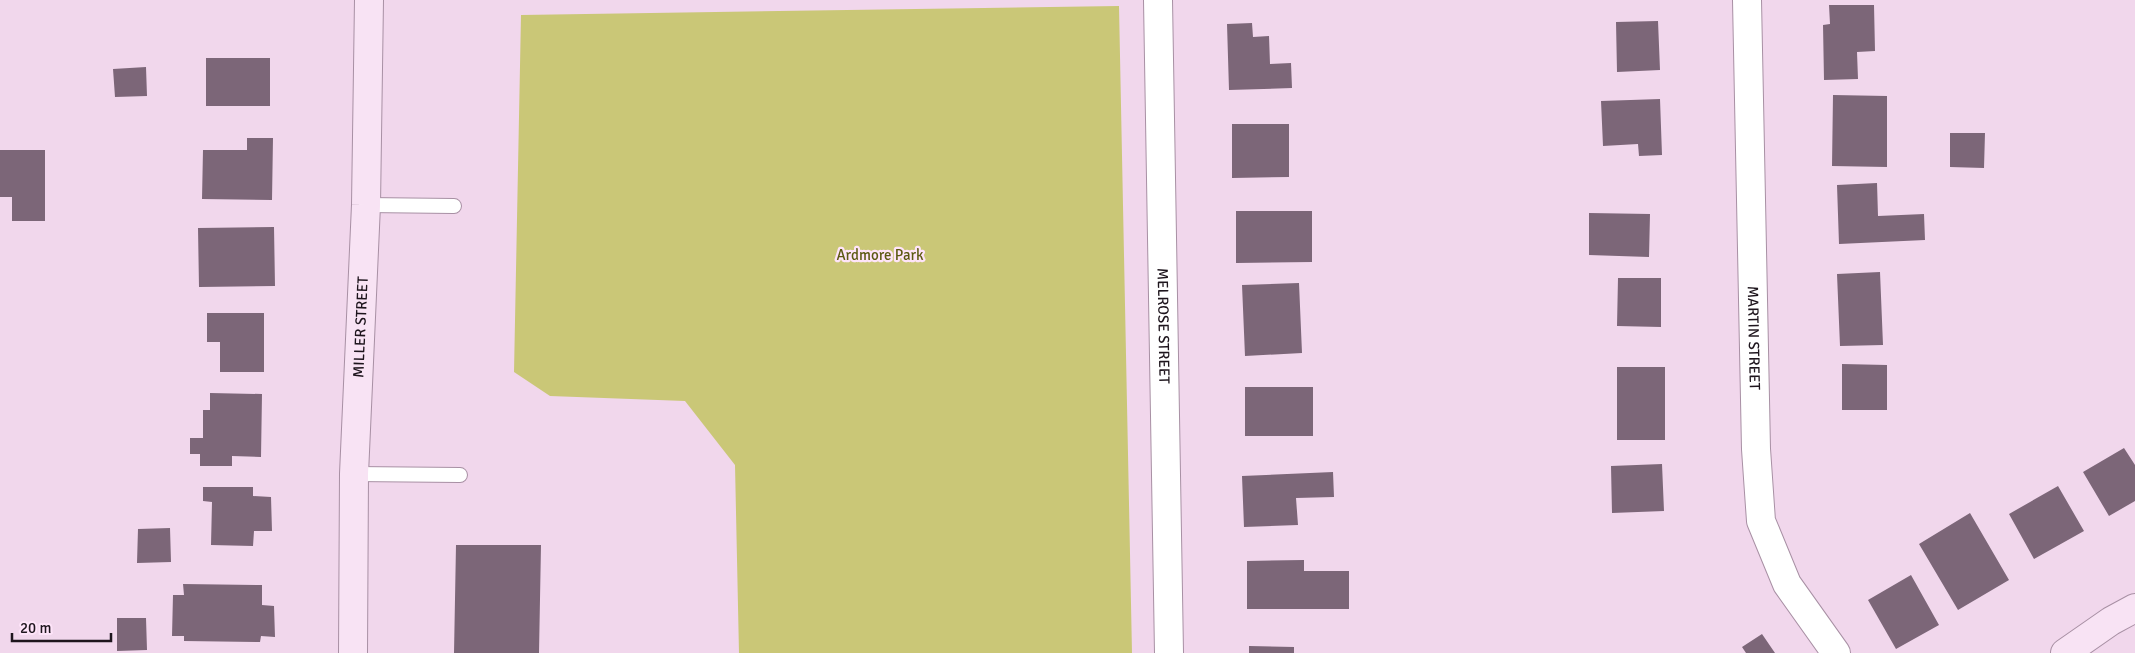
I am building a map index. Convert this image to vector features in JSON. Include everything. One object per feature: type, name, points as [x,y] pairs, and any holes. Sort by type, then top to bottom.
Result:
[{"type":"main road","name":"MILLER STREET","points":[[353,653],[354,474],[366,205],[369,0]]},
{"type":"main road","points":[[2065,653],[2111,621],[2135,608]]},
{"type":"street","name":"MELROSE STREET","points":[[1158,0],[1169,653]]},
{"type":"street","name":"MARTIN STREET","points":[[1747,0],[1756,449],[1761,521],[1787,584],[1836,653]]},
{"type":"lane","points":[[366,205],[454,206]]},
{"type":"lane","points":[[354,474],[460,476]]},
{"type":"green space","name":"Ardmore Park","points":[[1119,6],[1132,653],[739,653],[735,465],[685,401],[550,396],[514,372],[521,15]]},
{"type":"building","points":[[1829,5],[1874,5],[1875,51],[1857,52],[1858,79],[1824,80],[1823,25],[1830,24]]},
{"type":"building","points":[[1658,21],[1660,70],[1617,72],[1616,22]]},
{"type":"building","points":[[1252,23],[1253,37],[1269,36],[1270,64],[1291,63],[1292,88],[1229,90],[1227,24]]},
{"type":"building","points":[[206,58],[270,58],[270,106],[206,106]]},
{"type":"building","points":[[146,67],[147,96],[115,97],[113,69]]},
{"type":"building","points":[[1833,95],[1887,96],[1887,167],[1832,166]]},
{"type":"building","points":[[1660,99],[1662,155],[1639,156],[1638,144],[1603,146],[1601,101]]},
{"type":"building","points":[[1232,124],[1289,124],[1289,177],[1232,178]]},
{"type":"building","points":[[1950,133],[1985,133],[1984,168],[1950,167]]},
{"type":"building","points":[[247,138],[273,138],[272,200],[202,199],[203,150],[247,150]]},
{"type":"building","points":[[0,150],[45,150],[45,221],[12,221],[12,197],[0,197]]},
{"type":"building","points":[[1877,183],[1878,216],[1924,214],[1925,240],[1839,244],[1837,185]]},
{"type":"building","points":[[1236,211],[1312,211],[1312,262],[1236,263]]},
{"type":"building","points":[[1589,213],[1650,214],[1649,257],[1589,255]]},
{"type":"building","points":[[274,227],[275,286],[199,287],[198,228]]},
{"type":"building","points":[[1880,272],[1883,345],[1840,346],[1837,274]]},
{"type":"building","points":[[1618,278],[1661,278],[1661,327],[1617,326]]},
{"type":"building","points":[[1299,283],[1302,353],[1245,356],[1242,285]]},
{"type":"building","points":[[207,313],[264,313],[264,372],[220,372],[220,342],[207,342]]},
{"type":"building","points":[[1842,364],[1887,365],[1887,410],[1842,410]]},
{"type":"building","points":[[1617,367],[1665,367],[1665,440],[1617,440]]},
{"type":"building","points":[[1245,387],[1313,387],[1313,436],[1245,436]]},
{"type":"building","points":[[210,393],[262,394],[261,457],[232,456],[232,466],[200,466],[200,454],[190,454],[190,438],[203,438],[203,410],[210,410]]},
{"type":"building","points":[[2124,448],[2135,465],[2135,501],[2109,516],[2083,472]]},
{"type":"building","points":[[1662,464],[1664,511],[1612,513],[1611,466]]},
{"type":"building","points":[[1333,472],[1334,497],[1296,498],[1298,525],[1244,527],[1242,476]]},
{"type":"building","points":[[2058,486],[2084,531],[2034,559],[2009,514]]},
{"type":"building","points":[[203,487],[253,487],[253,496],[271,497],[272,531],[254,531],[253,546],[211,545],[212,502],[203,501]]},
{"type":"building","points":[[1970,513],[2009,580],[1958,610],[1919,544]]},
{"type":"building","points":[[170,528],[171,562],[137,563],[138,529]]},
{"type":"building","points":[[456,545],[541,545],[539,653],[454,653]]},
{"type":"building","points":[[1304,560],[1304,571],[1349,571],[1349,609],[1247,609],[1247,561]]},
{"type":"building","points":[[1911,575],[1939,625],[1896,649],[1868,600]]},
{"type":"building","points":[[183,584],[262,585],[262,605],[274,606],[275,637],[261,636],[260,642],[184,641],[184,636],[172,636],[173,595],[184,595]]},
{"type":"building","points":[[117,618],[146,618],[147,650],[117,651]]},
{"type":"building","points":[[1762,634],[1775,653],[1746,653],[1742,647]]},
{"type":"building","points":[[1249,646],[1294,647],[1294,653],[1249,653]]}]
